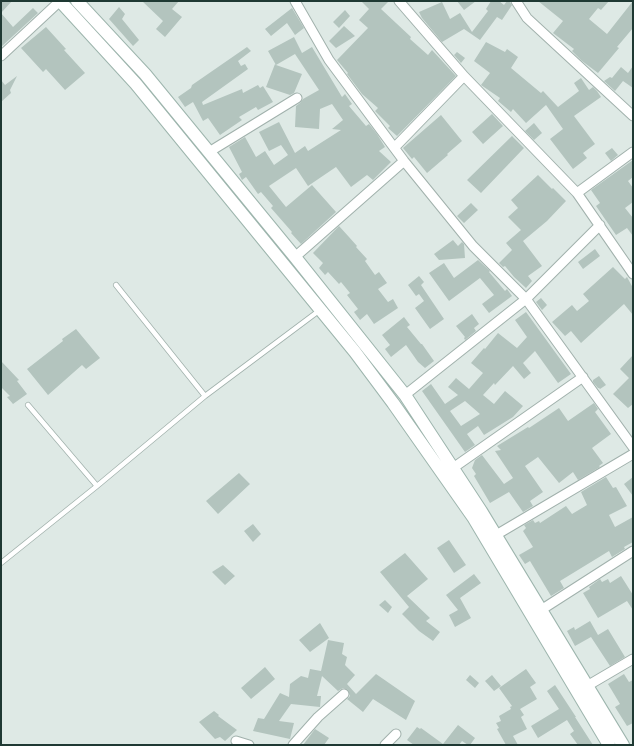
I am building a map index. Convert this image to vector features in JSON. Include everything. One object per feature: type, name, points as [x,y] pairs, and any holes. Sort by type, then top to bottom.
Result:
[{"type":"main road","points":[[60,1],[136,84],[320,310],[393,403],[473,517],[609,745]]},
{"type":"main road","points":[[76,1],[145,74],[405,394],[496,535],[623,745]]},
{"type":"street","points":[[1,56],[60,1]]},
{"type":"street","points":[[295,1],[329,60],[404,161],[473,246],[526,299],[633,447]]},
{"type":"street","points":[[399,1],[464,76],[577,193],[633,274]]},
{"type":"street","points":[[516,1],[527,18],[633,116]]},
{"type":"street","points":[[395,147],[464,76]]},
{"type":"street","points":[[209,152],[297,98]]},
{"type":"street","points":[[577,193],[633,152]]},
{"type":"street","points":[[295,257],[404,161]]},
{"type":"street","points":[[405,394],[526,299],[600,226]]},
{"type":"street","points":[[625,261],[633,255]]},
{"type":"street","points":[[453,468],[583,377]]},
{"type":"street","points":[[496,535],[633,454]]},
{"type":"street","points":[[541,610],[633,551]]},
{"type":"street","points":[[587,686],[633,659]]},
{"type":"street","points":[[293,745],[318,717],[344,694]]},
{"type":"street","points":[[385,745],[396,734]]},
{"type":"street","points":[[236,741],[249,745]]},
{"type":"lane","points":[[116,286],[205,396]]},
{"type":"lane","points":[[1,563],[97,486],[205,396],[320,310]]},
{"type":"lane","points":[[28,405],[97,486]]},
{"type":"building","points":[[1,1],[12,1],[1,13]]},
{"type":"building","points":[[142,1],[179,1],[172,9],[182,17],[165,37],[156,29],[163,21]]},
{"type":"building","points":[[361,1],[389,1],[381,9],[428,55],[432,50],[456,76],[397,136],[388,128],[390,126],[375,111],[378,108],[362,94],[337,60],[368,28],[359,20],[369,9]]},
{"type":"building","points":[[457,1],[476,1],[464,10]]},
{"type":"building","points":[[491,1],[499,1],[504,5],[507,1],[509,1],[512,5],[502,20],[497,17],[480,40],[464,29],[442,42],[422,18],[419,12],[442,2],[450,19],[460,13],[472,32],[488,11],[486,9]]},
{"type":"building","points":[[538,1],[609,1],[601,10],[598,8],[589,19],[607,34],[633,1],[633,28],[617,47],[619,48],[598,73],[572,51],[574,49],[553,33],[563,21]]},
{"type":"building","points":[[119,7],[125,14],[122,19],[139,40],[133,46],[109,19]]},
{"type":"building","points":[[33,8],[38,13],[1,47],[1,13],[13,27]]},
{"type":"building","points":[[292,8],[304,28],[295,35],[287,23],[271,36],[265,29]]},
{"type":"building","points":[[345,10],[350,16],[339,28],[333,22]]},
{"type":"building","points":[[344,26],[355,36],[336,48],[329,41]]},
{"type":"building","points":[[46,27],[85,73],[65,90],[46,69],[43,72],[21,48]]},
{"type":"building","points":[[294,37],[302,53],[312,47],[342,97],[345,94],[352,104],[349,106],[366,126],[369,124],[377,134],[385,147],[379,151],[391,162],[373,180],[367,175],[351,187],[336,167],[308,186],[296,168],[269,186],[286,207],[312,185],[336,212],[301,244],[271,208],[273,206],[261,192],[258,194],[246,177],[242,180],[239,174],[242,172],[229,147],[245,137],[256,157],[265,151],[274,165],[288,155],[281,145],[269,151],[259,132],[279,122],[295,153],[305,146],[308,151],[341,130],[332,129],[343,120],[332,104],[320,109],[319,129],[295,127],[296,106],[303,99],[319,90],[295,54],[276,65],[268,51]]},
{"type":"building","points":[[486,42],[505,52],[507,49],[518,57],[511,68],[541,93],[543,91],[558,107],[579,91],[574,83],[581,78],[589,90],[593,87],[597,91],[601,97],[574,116],[595,144],[583,153],[587,158],[573,169],[550,139],[563,129],[546,105],[526,123],[513,109],[511,112],[498,101],[500,98],[481,85],[490,73],[474,61]]},
{"type":"building","points":[[247,47],[251,51],[238,61],[241,66],[245,64],[248,69],[202,102],[203,105],[242,89],[243,93],[258,85],[260,88],[263,86],[273,102],[258,110],[256,107],[239,117],[242,120],[220,135],[208,118],[203,121],[193,102],[185,107],[178,97],[191,88],[192,85]]},
{"type":"building","points":[[457,52],[465,58],[461,63],[454,55]]},
{"type":"building","points":[[275,64],[302,74],[294,93],[290,95],[266,87]]},
{"type":"building","points":[[633,66],[633,88],[623,81],[615,91],[604,81],[610,77],[612,78],[621,67],[628,73]]},
{"type":"building","points":[[17,76],[10,90],[11,93],[1,102],[1,80],[5,85]]},
{"type":"building","points":[[492,114],[503,126],[483,144],[472,132]]},
{"type":"building","points":[[441,115],[462,141],[427,173],[414,157],[412,159],[403,148]]},
{"type":"building","points":[[534,123],[542,133],[534,140],[525,131]]},
{"type":"building","points":[[512,136],[524,148],[481,193],[467,180]]},
{"type":"building","points":[[612,148],[618,155],[611,161],[605,153]]},
{"type":"building","points":[[633,160],[633,177],[628,181],[633,188],[633,202],[625,208],[633,218],[633,236],[627,228],[616,235],[596,206],[600,203],[591,190]]},
{"type":"building","points":[[538,175],[566,201],[547,221],[523,241],[542,266],[528,276],[532,281],[526,288],[505,266],[503,267],[499,263],[512,250],[506,243],[521,230],[508,217],[518,208],[511,200]]},
{"type":"building","points":[[471,203],[478,210],[464,223],[457,216]]},
{"type":"building","points":[[339,226],[367,259],[365,261],[375,275],[379,272],[387,283],[378,289],[388,302],[393,299],[398,308],[374,324],[367,314],[360,320],[354,312],[358,309],[347,295],[350,293],[341,282],[339,284],[328,272],[325,275],[319,268],[323,263],[313,253]]},
{"type":"building","points":[[453,240],[458,246],[462,242],[464,244],[465,258],[439,260],[434,254]]},
{"type":"building","points":[[595,249],[600,256],[583,269],[578,262]]},
{"type":"building","points":[[478,260],[490,271],[489,272],[505,291],[507,289],[512,296],[489,313],[482,304],[494,295],[480,278],[449,301],[429,273],[444,263],[454,278]]},
{"type":"building","points":[[613,267],[625,279],[627,277],[633,288],[633,315],[624,304],[581,343],[571,331],[565,336],[552,322],[572,305],[577,311],[589,301],[583,294]]},
{"type":"building","points":[[419,276],[424,282],[421,285],[444,319],[430,329],[415,308],[424,301],[419,294],[416,296],[408,285]]},
{"type":"building","points":[[541,298],[547,305],[542,310],[536,302]]},
{"type":"building","points":[[526,312],[571,374],[558,383],[535,351],[523,363],[531,373],[524,379],[513,366],[483,395],[494,404],[505,391],[523,406],[513,417],[484,435],[478,426],[467,434],[475,445],[465,452],[422,391],[431,384],[445,404],[458,395],[448,387],[456,378],[469,389],[483,373],[471,363],[498,333],[517,348],[527,337],[515,320]],"holes":[[[465,401],[480,414],[461,426],[450,411]]]},
{"type":"building","points":[[472,314],[479,324],[474,328],[476,331],[465,340],[465,337],[456,326]]},
{"type":"building","points":[[404,317],[410,325],[407,327],[434,361],[425,368],[418,362],[406,345],[391,357],[385,349],[390,345],[382,335]]},
{"type":"building","points":[[76,329],[100,358],[86,369],[82,365],[48,395],[27,369]]},
{"type":"building","points":[[633,355],[633,404],[628,408],[613,394],[629,378],[620,369]]},
{"type":"building","points":[[1,361],[19,380],[17,381],[27,394],[13,404],[7,397],[10,396],[1,387]]},
{"type":"building","points":[[599,376],[606,385],[600,389],[593,382],[593,380]]},
{"type":"building","points":[[594,403],[598,409],[595,412],[611,434],[592,448],[603,463],[599,466],[600,467],[578,480],[573,472],[559,483],[538,457],[525,466],[543,492],[530,501],[533,506],[523,512],[509,492],[490,503],[474,476],[476,474],[472,468],[475,460],[482,455],[504,484],[513,478],[495,451],[501,450],[497,446],[528,427],[529,428],[559,408],[568,421]]},
{"type":"building","points":[[239,473],[250,484],[218,514],[206,501]]},
{"type":"building","points":[[606,477],[613,488],[616,487],[627,506],[609,515],[615,527],[633,517],[633,542],[612,557],[609,551],[560,581],[564,588],[551,596],[530,561],[525,564],[519,555],[533,547],[523,531],[526,528],[524,525],[533,520],[535,523],[539,521],[540,523],[566,506],[572,514],[587,505],[581,492]]},
{"type":"building","points":[[633,477],[633,496],[624,484]]},
{"type":"building","points":[[253,524],[261,534],[253,542],[244,531]]},
{"type":"building","points":[[449,540],[466,565],[454,573],[437,548]]},
{"type":"building","points":[[405,553],[428,579],[407,596],[430,618],[426,621],[440,632],[433,641],[419,631],[402,614],[409,607],[380,572]]},
{"type":"building","points":[[223,565],[235,576],[225,585],[212,572]]},
{"type":"building","points":[[474,574],[481,583],[460,598],[471,618],[455,627],[449,615],[458,610],[446,595]]},
{"type":"building","points":[[621,576],[633,595],[633,610],[627,601],[598,618],[583,593],[590,589],[589,587],[600,579],[602,582],[608,579],[610,583]]},
{"type":"building","points":[[385,600],[392,607],[388,613],[379,605]]},
{"type":"building","points":[[590,621],[598,635],[608,629],[625,657],[610,666],[591,637],[575,646],[567,631],[574,627],[575,630]]},
{"type":"building","points":[[320,623],[329,638],[310,652],[299,640]]},
{"type":"building","points":[[328,640],[344,643],[342,654],[347,657],[345,665],[355,675],[347,684],[356,694],[376,674],[415,701],[406,720],[373,699],[363,712],[347,699],[350,696],[348,690],[343,688],[338,691],[322,676],[317,696],[321,696],[320,707],[291,704],[279,721],[294,723],[290,739],[253,731],[258,718],[264,719],[280,693],[289,697],[290,684],[301,676],[308,678],[310,669],[321,671]]},
{"type":"building","points":[[265,667],[275,679],[251,699],[241,688]]},
{"type":"building","points":[[526,669],[536,683],[530,687],[537,699],[520,709],[524,715],[521,717],[527,729],[513,736],[518,745],[506,745],[497,729],[499,728],[496,723],[501,721],[499,716],[511,709],[510,707],[512,706],[499,688]]},
{"type":"building","points":[[624,674],[629,682],[633,680],[633,723],[627,726],[615,707],[620,704],[608,684]]},
{"type":"building","points":[[470,675],[479,683],[475,688],[466,680]]},
{"type":"building","points":[[492,675],[501,686],[494,691],[485,681]]},
{"type":"building","points":[[555,685],[593,745],[578,745],[570,734],[574,731],[567,720],[538,738],[531,726],[559,709],[547,691]]},
{"type":"building","points":[[214,711],[219,715],[218,716],[237,730],[225,741],[220,737],[215,739],[199,722]]},
{"type":"building","points":[[458,725],[475,738],[470,745],[462,741],[459,745],[414,745],[407,740],[417,727],[420,729],[421,728],[443,744]]},
{"type":"building","points":[[315,729],[329,738],[324,745],[303,745]]}]
